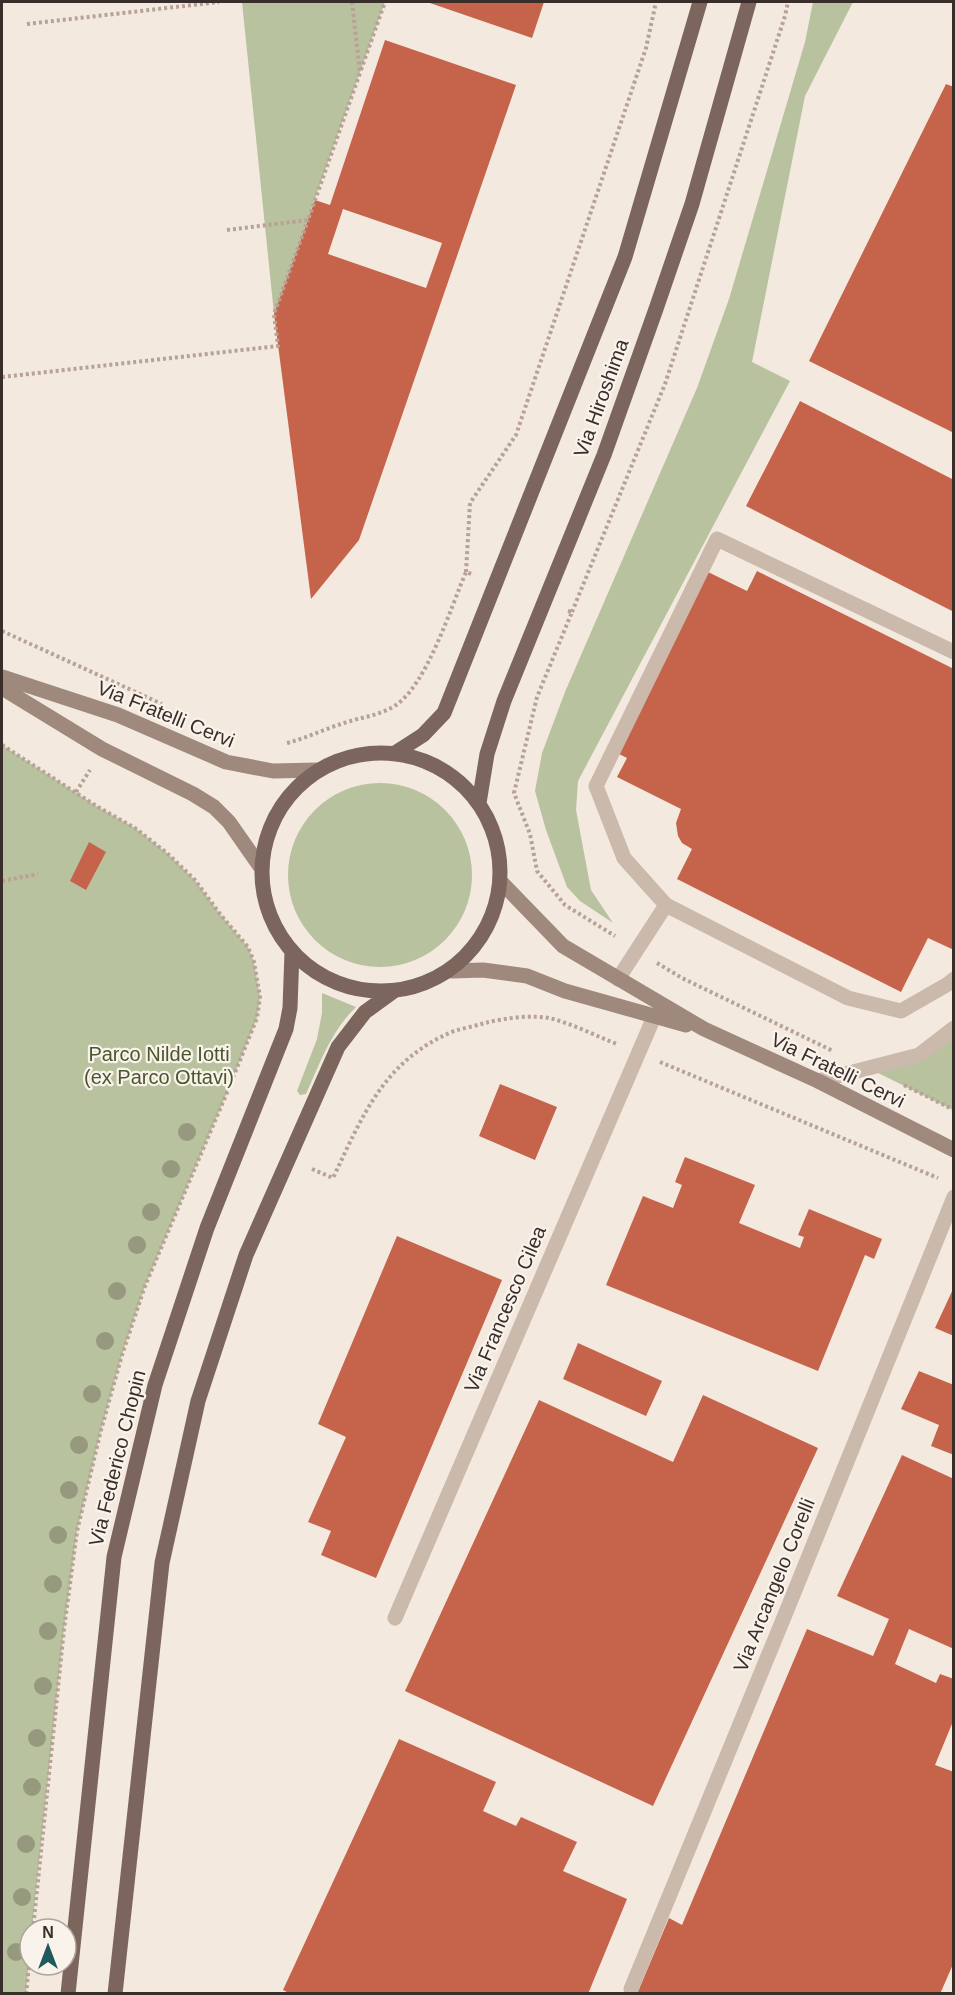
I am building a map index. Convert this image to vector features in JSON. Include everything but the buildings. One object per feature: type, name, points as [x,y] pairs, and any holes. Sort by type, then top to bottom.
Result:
[{"type":"main road","name":"Via Hiroshima","points":[[395,753],[423,735],[444,713],[625,257],[700,2]]},
{"type":"main road","name":"Via Hiroshima","points":[[479,803],[487,754],[497,719],[604,455],[692,204],[749,2]]},
{"type":"main road","name":"Via Fratelli Cervi","points":[[2,677],[118,715],[226,762],[273,771],[317,770]]},
{"type":"main road","name":"Via Fratelli Cervi","points":[[2,688],[102,749],[193,794],[214,807],[229,822],[259,865]]},
{"type":"main road","name":"Via Fratelli Cervi","points":[[395,753],[426,762],[454,778],[479,803],[492,825],[500,853],[501,882],[494,916],[477,947],[452,971],[424,986],[394,991],[360,987],[327,977],[292,952],[276,927],[263,897],[259,865],[268,828],[288,795],[317,770],[355,755],[395,753]]},
{"type":"main road","name":"Via Fratelli Cervi","points":[[501,882],[563,946],[704,1029],[818,1081],[954,1150]]},
{"type":"main road","name":"Via Federico Chopin","points":[[68,1994],[114,1557],[156,1386],[207,1228],[286,1029],[290,1008],[292,952]]},
{"type":"main road","name":"Via Fratelli Cervi","points":[[452,971],[483,970],[527,976],[565,991],[704,1029]]},
{"type":"main road","points":[[115,1994],[162,1563],[198,1401],[246,1255],[338,1047],[365,1012],[394,991]]},
{"type":"street","points":[[954,652],[717,539],[596,786],[624,858],[666,904],[848,998],[901,1011],[948,984],[954,978]]},
{"type":"street","points":[[618,978],[666,904]]},
{"type":"street","name":"Via Francesco Cilea","points":[[395,1618],[654,1017]]},
{"type":"street","points":[[818,1081],[919,1055],[954,1028]]},
{"type":"street","name":"Via Arcangelo Corelli","points":[[631,1989],[954,1197]]},
{"type":"path","points":[[27,24],[219,2]]},
{"type":"path","points":[[352,2],[360,74]]},
{"type":"path","points":[[2,376],[279,346],[274,314],[385,2]]},
{"type":"path","points":[[466,572],[470,503],[516,435],[646,48],[656,2]]},
{"type":"path","points":[[572,612],[665,384],[788,2]]},
{"type":"path","points":[[227,230],[308,220]]},
{"type":"path","points":[[2,631],[132,690]]},
{"type":"path","points":[[2,745],[135,828],[167,853],[195,880],[248,947],[254,962],[260,997],[257,1018],[212,1125],[241,1140]]},
{"type":"path","points":[[2,881],[38,874]]},
{"type":"path","points":[[594,923],[682,978],[954,1110]]},
{"type":"path","points":[[288,1159],[333,1178],[366,1109],[384,1084],[406,1060],[456,1031],[530,1017],[552,1019],[639,1053],[943,1180]]},
{"type":"path","points":[[26,1994],[28,1977]]},
{"type":"green space","points":[[242,2],[385,2],[274,314]]},
{"type":"green space","points":[[813,2],[853,2],[805,96],[752,362],[790,381],[578,781],[576,810],[591,890],[613,923],[580,901],[567,887],[546,830],[535,791],[542,753],[565,692],[697,388],[729,299],[805,42]]},
{"type":"green space","name":"Parco Nilde Iotti (ex Parco Ottavi)","points":[[2,745],[135,828],[167,853],[195,880],[248,947],[254,962],[260,997],[257,1018],[145,1286],[122,1355],[101,1430],[77,1531],[64,1629],[33,1917],[18,1917],[18,1977],[28,1977],[26,1993],[2,1993]]},
{"type":"green space","points":[[380,783],[415,790],[445,810],[465,840],[472,875],[465,910],[445,940],[415,960],[380,967],[345,960],[315,940],[295,910],[288,875],[295,840],[315,810],[345,790]]},
{"type":"green space","points":[[322,993],[356,1007],[333,1037],[306,1094],[300,1095],[297,1091],[317,1039],[322,1013]]},
{"type":"green space","points":[[953,1028],[953,1110],[868,1068],[919,1055]]}]
